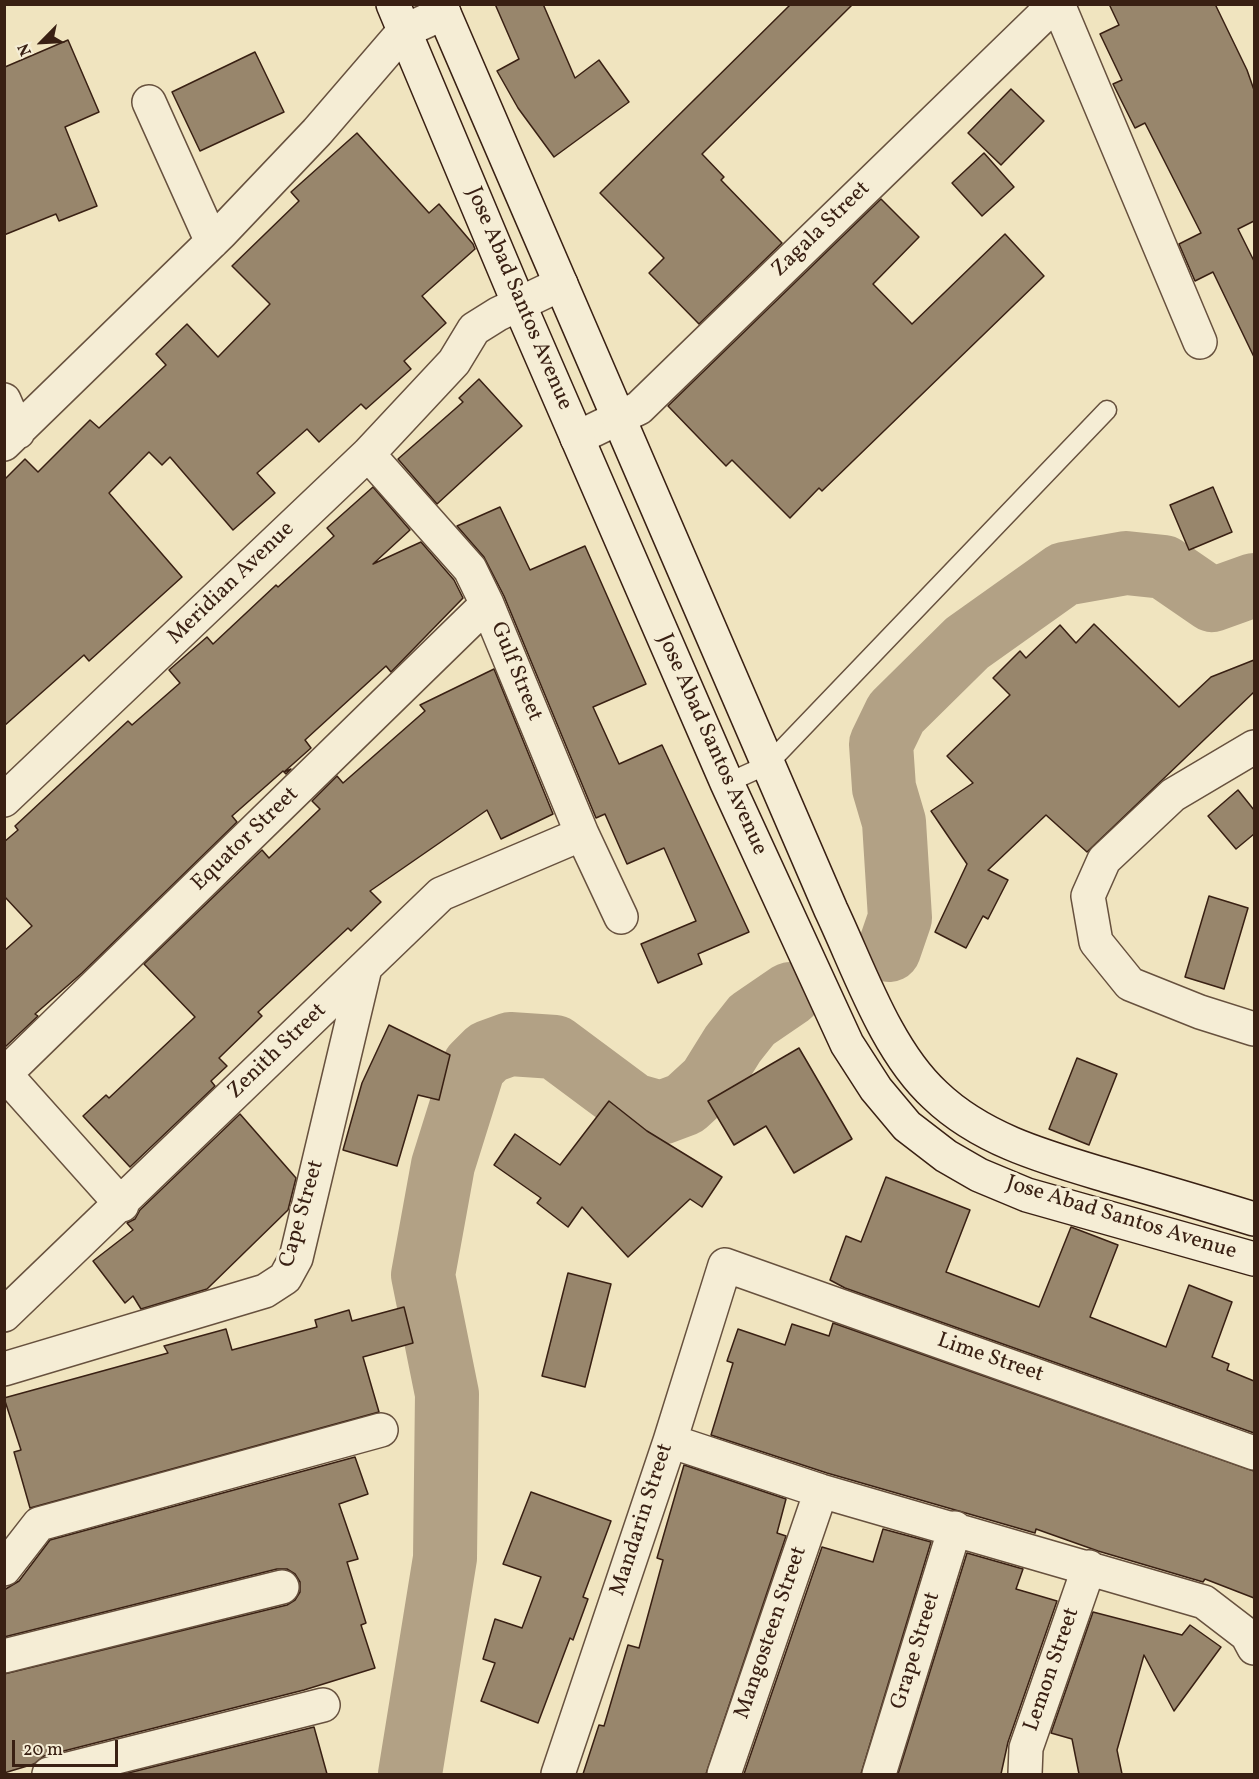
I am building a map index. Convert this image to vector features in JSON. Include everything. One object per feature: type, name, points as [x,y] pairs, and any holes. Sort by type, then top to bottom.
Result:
[{"type":"street","points":[[1057,4],[1200,342]]},
{"type":"street","name":"Zagala Street","points":[[577,438],[639,408],[1057,4]]},
{"type":"street","points":[[11,438],[212,242],[317,132],[399,18],[442,9]]},
{"type":"street","name":"Jose Abad Santos Avenue","points":[[442,9],[831,910],[885,1026],[912,1067],[934,1095],[971,1123],[1004,1141],[1043,1156],[1254,1219]]},
{"type":"street","name":"Jose Abad Santos Avenue","points":[[399,18],[523,313],[727,783],[847,1044],[876,1089],[907,1125],[946,1156],[980,1175],[1027,1195],[1254,1260]]},
{"type":"street","points":[[149,102],[212,242]]},
{"type":"street","name":"Meridian Avenue","points":[[4,800],[368,454],[454,362],[474,329],[523,313],[565,293]]},
{"type":"street","points":[[4,400],[11,438]]},
{"type":"street","name":"Gulf Street","points":[[368,454],[470,569],[487,604],[582,834],[621,917]]},
{"type":"street","name":"Equator Street","points":[[5,1074],[487,604]]},
{"type":"street","points":[[1254,747],[1173,795],[1104,860],[1088,896],[1096,942],[1130,984],[1200,1012],[1254,1029]]},
{"type":"street","name":"Zenith Street","points":[[4,1315],[122,1204],[441,894],[582,834]]},
{"type":"street","name":"Cape Street","points":[[4,1369],[266,1291],[285,1278],[296,1258],[365,968]]},
{"type":"street","points":[[5,1074],[122,1204]]},
{"type":"street","name":"Mandarin Street","points":[[558,1774],[670,1441],[725,1265]]},
{"type":"street","name":"Lime Street","points":[[725,1265],[1254,1452]]},
{"type":"street","points":[[4,1569],[39,1524],[381,1430]]},
{"type":"street","points":[[670,1441],[821,1491],[1204,1602],[1252,1636]]},
{"type":"street","name":"Mangosteen Street","points":[[724,1774],[821,1491]]},
{"type":"street","name":"Grape Street","points":[[879,1774],[955,1528]]},
{"type":"street","name":"Lemon Street","points":[[1025,1774],[1026,1748],[1089,1567]]},
{"type":"street","points":[[4,1656],[282,1587]]},
{"type":"street","points":[[49,1774],[323,1705]]},
{"type":"lane","points":[[727,783],[767,765],[1107,410]]},
{"type":"building","points":[[495,4],[543,4],[575,78],[599,60],[629,102],[554,157],[518,108],[497,71],[519,59]]},
{"type":"building","points":[[791,4],[853,4],[702,154],[724,177],[721,180],[782,243],[699,324],[649,273],[664,258],[600,193]]},
{"type":"building","points":[[1109,4],[1215,4],[1247,70],[1254,90],[1254,221],[1238,229],[1254,261],[1254,357],[1213,272],[1195,281],[1179,244],[1201,233],[1145,123],[1135,128],[1113,84],[1122,80],[1100,34],[1119,25]]},
{"type":"building","points":[[68,40],[99,112],[65,127],[97,206],[59,221],[56,214],[4,235],[5,67]]},
{"type":"building","points":[[255,52],[284,112],[200,151],[172,92]]},
{"type":"building","points":[[1011,89],[1044,121],[1001,165],[968,133]]},
{"type":"building","points":[[357,133],[429,213],[439,204],[473,244],[475,249],[422,296],[446,323],[404,361],[411,369],[366,409],[361,404],[319,442],[307,429],[257,473],[275,493],[233,530],[170,457],[162,465],[149,452],[109,493],[182,577],[89,661],[84,655],[4,726],[4,480],[25,459],[38,472],[90,420],[99,428],[166,365],[156,354],[187,324],[218,357],[270,304],[232,266],[299,201],[291,192]]},
{"type":"building","points":[[984,153],[1014,187],[982,216],[952,183]]},
{"type":"building","points":[[881,199],[919,237],[873,284],[912,324],[1005,234],[1044,276],[822,491],[819,488],[790,518],[732,460],[726,466],[668,406]]},
{"type":"building","points":[[479,379],[522,426],[437,504],[398,459],[463,402],[459,398]]},
{"type":"building","points":[[373,487],[410,530],[373,564],[421,542],[454,580],[463,598],[391,672],[386,666],[305,740],[311,748],[232,816],[237,822],[82,973],[35,1014],[38,1016],[4,1048],[4,951],[32,926],[4,896],[4,842],[18,830],[15,826],[128,721],[132,725],[180,683],[169,670],[207,637],[213,644],[276,585],[278,587],[334,536],[327,528]]},
{"type":"building","points":[[1213,487],[1232,532],[1189,550],[1170,505]]},
{"type":"building","points":[[500,507],[530,570],[585,546],[646,684],[593,707],[619,764],[662,745],[749,932],[698,954],[702,964],[658,983],[641,944],[696,921],[664,848],[627,864],[605,814],[596,818],[504,596],[484,557],[457,526]]},
{"type":"building","points":[[1094,624],[1179,707],[1211,677],[1254,660],[1254,692],[1087,852],[1046,815],[988,870],[1008,880],[988,919],[983,916],[966,948],[935,932],[967,864],[931,811],[973,783],[947,756],[1010,695],[993,678],[1020,651],[1026,658],[1060,625],[1076,643]]},
{"type":"building","points":[[494,669],[553,814],[501,839],[487,810],[370,891],[381,902],[351,931],[348,928],[258,1012],[262,1016],[219,1058],[227,1066],[211,1081],[215,1086],[130,1167],[83,1116],[106,1095],[109,1098],[195,1017],[144,964],[262,850],[269,858],[320,809],[312,801],[337,776],[343,783],[425,711],[420,705]]},
{"type":"building","points":[[1238,790],[1254,810],[1254,834],[1236,849],[1208,816]]},
{"type":"building","points":[[1209,896],[1248,908],[1224,989],[1185,977]]},
{"type":"building","points":[[389,1025],[450,1055],[439,1100],[418,1095],[397,1166],[343,1150],[362,1083]]},
{"type":"building","points":[[799,1048],[852,1139],[794,1173],[766,1126],[734,1145],[708,1101]]},
{"type":"building","points":[[1077,1058],[1117,1074],[1089,1145],[1049,1129]]},
{"type":"building","points":[[609,1101],[647,1131],[722,1177],[702,1207],[690,1199],[628,1257],[582,1207],[568,1227],[537,1203],[541,1198],[494,1165],[515,1134],[560,1165]]},
{"type":"building","points":[[240,1114],[296,1178],[288,1210],[207,1289],[141,1309],[133,1296],[125,1303],[93,1261],[133,1230],[127,1223],[135,1219],[140,1210]]},
{"type":"building","points":[[886,1177],[970,1210],[946,1272],[1039,1307],[1071,1227],[1118,1245],[1090,1317],[1166,1347],[1189,1285],[1232,1302],[1212,1357],[1229,1364],[1227,1370],[1254,1381],[1254,1433],[845,1288],[830,1280],[846,1236],[861,1242]]},
{"type":"building","points":[[568,1273],[611,1284],[585,1387],[542,1376]]},
{"type":"building","points":[[404,1307],[413,1343],[363,1357],[379,1412],[30,1508],[14,1452],[21,1450],[4,1398],[168,1353],[164,1346],[226,1329],[232,1350],[317,1327],[315,1320],[349,1310],[352,1321]]},
{"type":"building","points":[[833,1323],[1254,1471],[1254,1598],[1205,1579],[1203,1582],[1098,1551],[1036,1529],[1035,1533],[827,1473],[711,1435],[733,1363],[727,1361],[738,1329],[785,1345],[792,1324],[829,1336]]},
{"type":"building","points":[[355,1457],[368,1494],[339,1504],[358,1559],[347,1562],[366,1623],[361,1625],[375,1668],[304,1690],[44,1756],[34,1764],[4,1773],[4,1674],[287,1605],[295,1600],[300,1592],[300,1582],[295,1574],[287,1569],[277,1569],[4,1637],[4,1590],[19,1581],[50,1540]]},
{"type":"building","points":[[684,1465],[786,1499],[777,1533],[786,1536],[706,1774],[583,1774],[599,1725],[604,1726],[628,1645],[639,1648],[663,1560],[657,1558]]},
{"type":"building","points":[[531,1492],[611,1521],[583,1597],[588,1599],[573,1640],[570,1638],[538,1723],[481,1701],[495,1663],[483,1659],[495,1619],[522,1628],[541,1577],[503,1564]]},
{"type":"building","points":[[883,1529],[931,1542],[861,1774],[744,1774],[822,1547],[873,1562]]},
{"type":"building","points":[[967,1553],[1023,1569],[1016,1589],[1057,1601],[1008,1742],[1001,1774],[898,1774]]},
{"type":"building","points":[[1093,1612],[1182,1635],[1190,1625],[1221,1647],[1174,1711],[1144,1655],[1117,1750],[1122,1774],[1079,1774],[1072,1739],[1051,1733]]},
{"type":"building","points":[[314,1727],[327,1774],[124,1774]]},
{"type":"waterway","points":[[889,950],[900,918],[894,822],[884,788],[881,744],[896,713],[967,643],[1064,574],[1126,563],[1164,567],[1212,600],[1254,585]]},
{"type":"waterway","points":[[410,1774],[445,1558],[447,1394],[423,1275],[443,1165],[474,1066],[488,1052],[510,1044],[555,1047],[633,1105],[661,1113],[685,1104],[710,1081],[733,1044],[752,1020],[790,994]]}]
